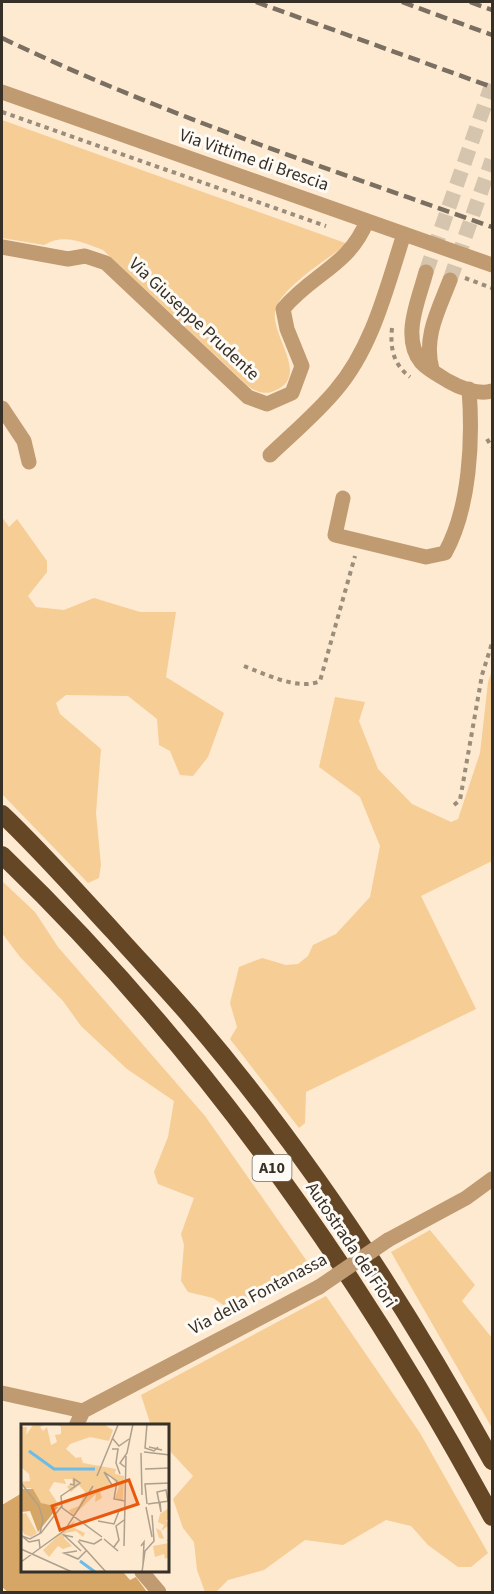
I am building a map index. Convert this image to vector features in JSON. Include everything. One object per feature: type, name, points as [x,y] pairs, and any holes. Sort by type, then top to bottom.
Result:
[{"type":"highway","name":"Autostrada dei Fiori","points":[[2,814],[33,844],[190,1016],[250,1090],[328,1197],[417,1329],[492,1461]]},
{"type":"highway","name":"Autostrada dei Fiori","points":[[2,855],[146,1008],[267,1161],[394,1345],[492,1517]]},
{"type":"street","name":"Via Vittime di Brescia","points":[[2,92],[492,265]]},
{"type":"street","name":"Via Giuseppe Prudente","points":[[2,247],[68,259],[85,256],[106,263],[248,397],[267,404],[292,393],[302,366],[287,329],[283,309],[297,292],[350,252],[360,238],[367,221]]},
{"type":"street","points":[[270,455],[336,390],[352,369],[365,343],[404,234]]},
{"type":"street","points":[[426,272],[412,324],[416,354],[422,364],[456,385],[469,389],[492,391]]},
{"type":"street","points":[[432,369],[429,357],[430,335],[456,278]]},
{"type":"street","points":[[343,498],[335,535],[426,557],[445,553],[452,540],[462,504],[470,452],[469,389]]},
{"type":"street","points":[[2,408],[24,441],[29,462]]},
{"type":"street","name":"Via della Fontanassa","points":[[83,1411],[319,1287],[388,1240],[466,1198],[492,1179]]},
{"type":"street","points":[[2,1393],[83,1411],[77,1424]]},
{"type":"street","points":[[143,1573],[159,1593]]},
{"type":"path","points":[[2,112],[327,227]]},
{"type":"path","points":[[456,278],[492,288]]},
{"type":"path","points":[[244,666],[293,682],[312,685],[320,681],[358,541]]},
{"type":"path","points":[[454,805],[460,800],[475,727],[482,675],[492,643]]},
{"type":"shaded area","points":[[2,120],[348,244],[297,282],[280,300],[276,308],[277,329],[289,365],[290,375],[285,384],[267,393],[248,386],[103,250],[66,239],[51,241],[44,245],[2,238]]},
{"type":"shaded area","points":[[2,517],[9,527],[17,519],[47,561],[47,572],[28,596],[36,607],[64,610],[94,598],[140,612],[176,612],[166,677],[224,713],[208,757],[193,776],[180,775],[170,751],[159,745],[157,719],[128,696],[66,695],[56,703],[60,714],[101,749],[96,813],[101,865],[99,878],[88,883],[2,794]]},
{"type":"shaded area","points":[[492,671],[492,861],[421,896],[476,1009],[306,1092],[305,1123],[299,1128],[230,1039],[237,1027],[230,1003],[239,967],[262,958],[286,965],[298,964],[308,956],[313,945],[336,934],[370,897],[380,846],[360,797],[319,767],[335,697],[365,702],[359,721],[378,769],[412,804],[451,822],[458,819],[480,753],[488,682]]},
{"type":"shaded area","points":[[2,881],[35,912],[58,947],[205,1116],[311,1267],[234,1312],[213,1298],[188,1292],[181,1281],[184,1245],[181,1234],[194,1198],[158,1184],[154,1172],[168,1137],[174,1101],[127,1069],[81,1026],[63,1001],[20,957],[2,933]]},
{"type":"shaded area","points":[[430,1230],[475,1285],[462,1301],[492,1338],[492,1428],[391,1252]]},
{"type":"shaded area","points":[[326,1296],[420,1433],[488,1553],[471,1567],[458,1567],[428,1545],[411,1526],[386,1520],[343,1545],[305,1540],[264,1570],[228,1580],[216,1592],[205,1592],[197,1570],[194,1542],[183,1528],[173,1499],[193,1476],[170,1451],[170,1424],[150,1424],[141,1395]]},
{"type":"shaded area","points":[[21,1494],[21,1573],[124,1573],[130,1580],[136,1577],[147,1592],[8,1592],[2,1587],[2,1505]]},
{"type":"tunnel","points":[[426,272],[492,84]]},
{"type":"tunnel","points":[[450,280],[492,160]]},
{"type":"railway","points":[[256,2],[492,87]]},
{"type":"railway","points":[[402,2],[492,35]]},
{"type":"railway","points":[[470,2],[492,10]]},
{"type":"railway","points":[[2,38],[62,66],[183,116],[492,227]]}]
